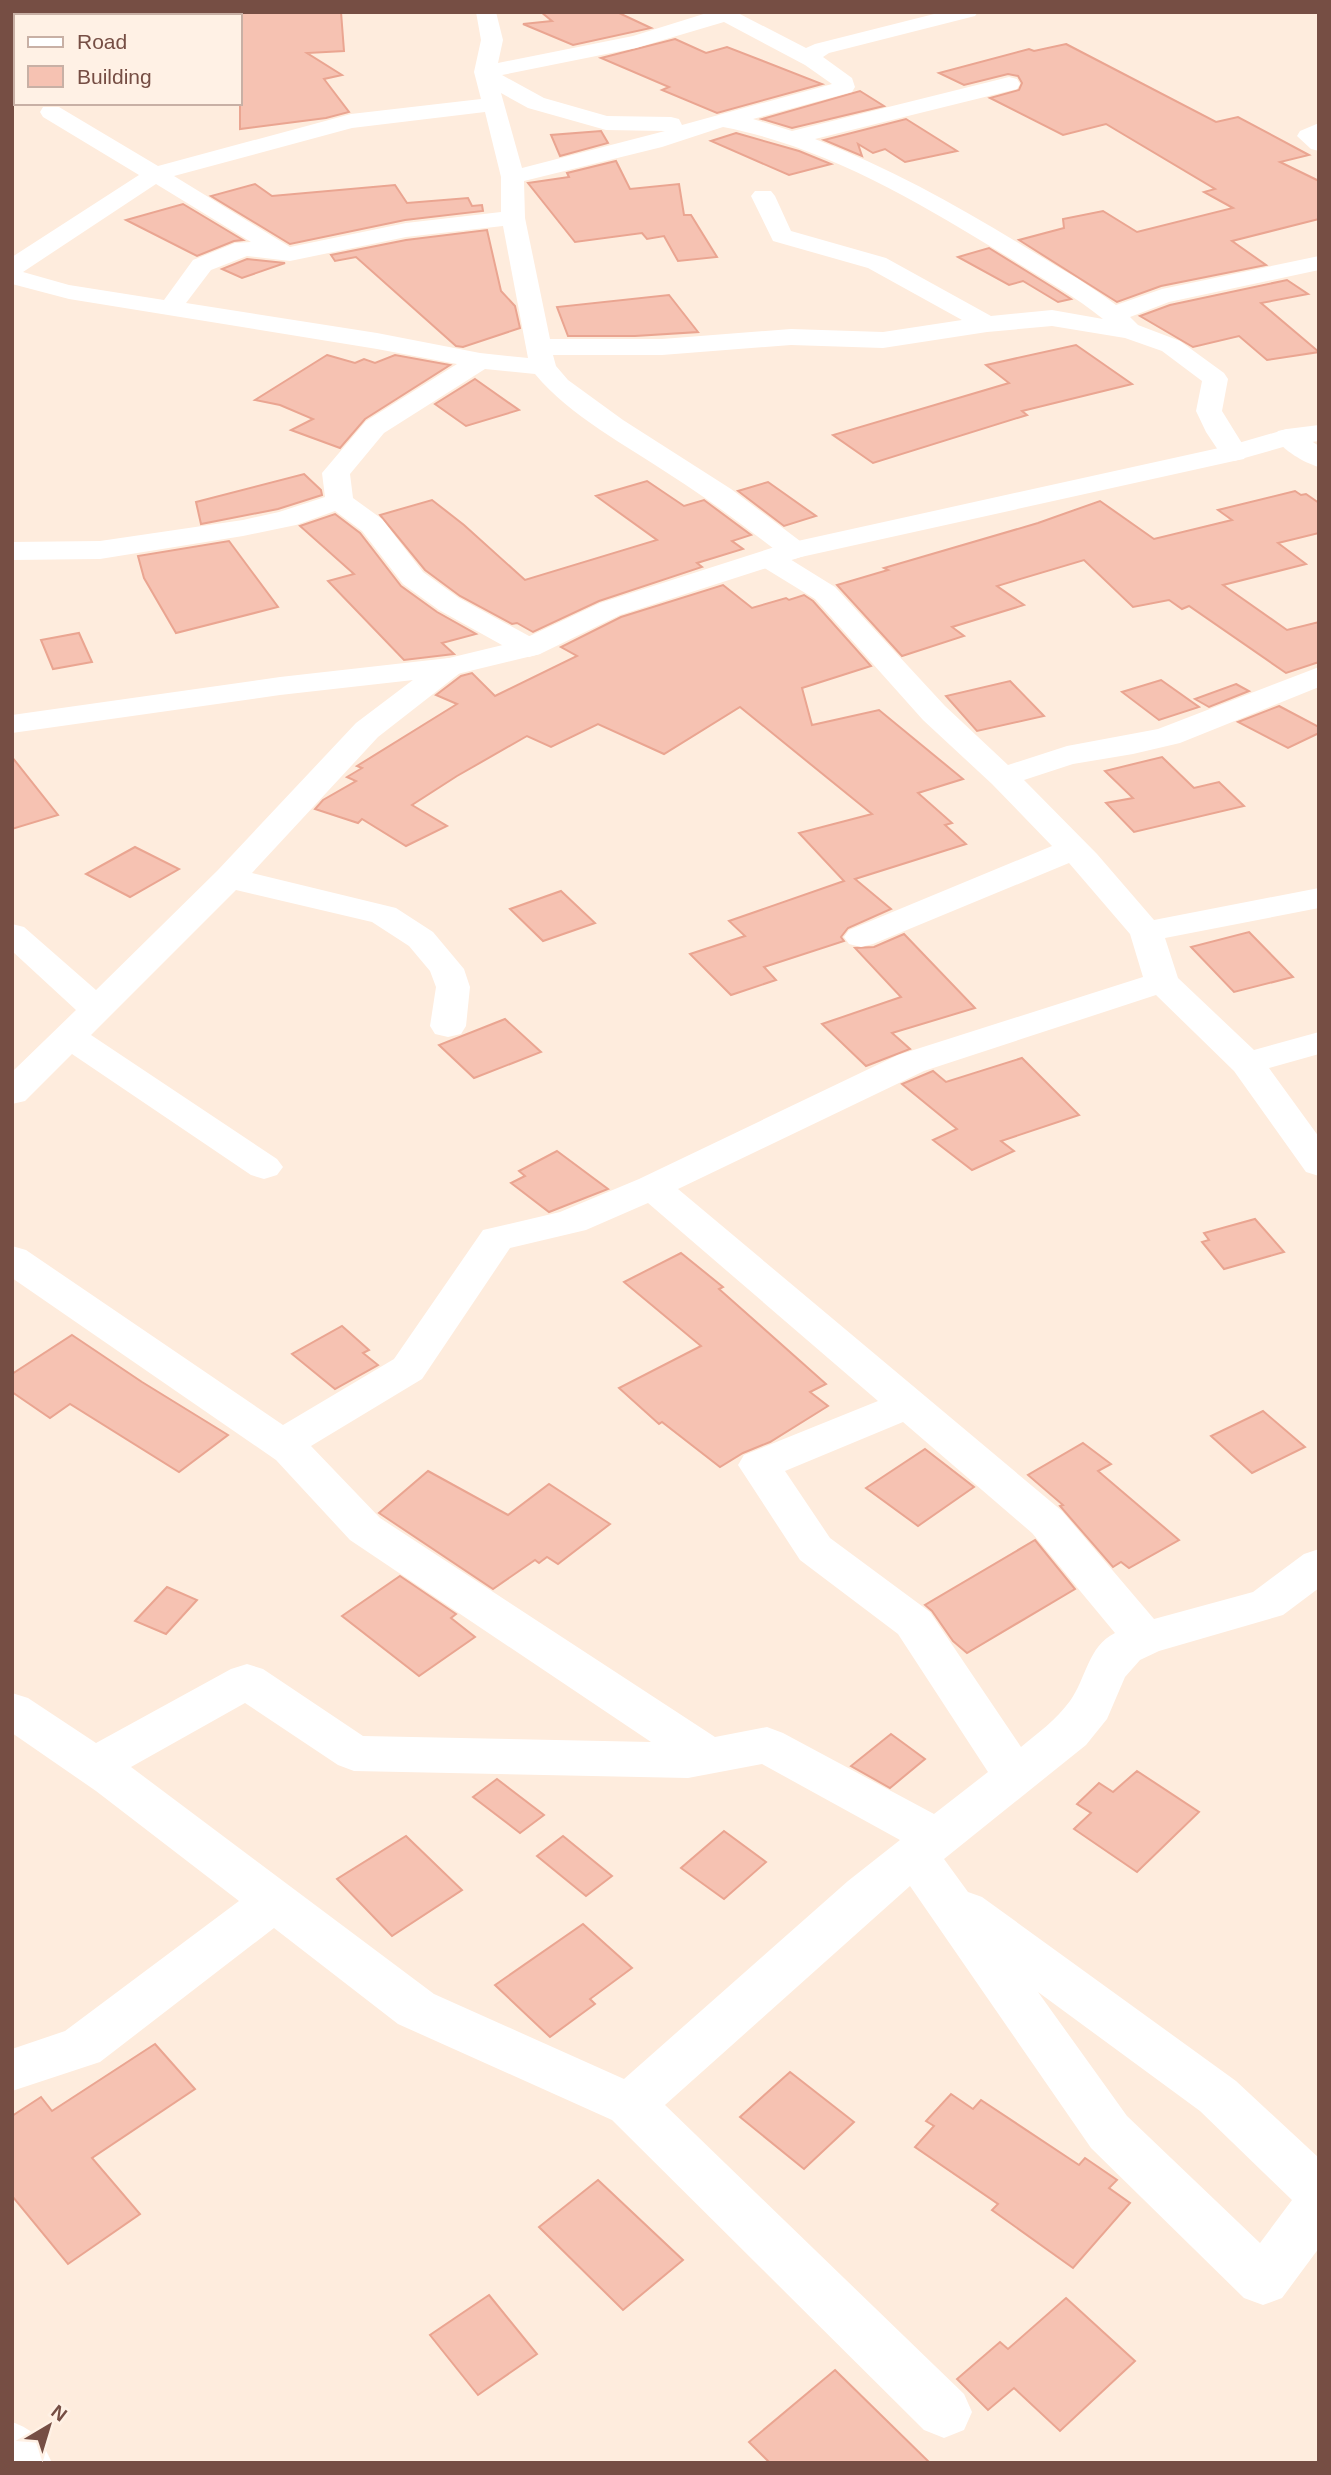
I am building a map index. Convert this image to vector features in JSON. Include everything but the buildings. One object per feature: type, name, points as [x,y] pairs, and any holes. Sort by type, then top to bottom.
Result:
[{"type":"street","points":[[486,12],[492,40],[486,74],[513,177],[511,199],[524,282],[541,357],[559,386],[614,426],[721,495],[825,593],[934,713],[1003,777],[1085,861],[1146,932],[1162,982],[1247,1063],[1319,1164]]},
{"type":"street","points":[[813,60],[811,54],[822,48],[968,12]]},
{"type":"street","points":[[486,74],[679,32],[722,13],[813,60],[840,78],[844,87],[654,142],[513,177]]},
{"type":"street","points":[[486,74],[536,103],[606,123],[746,124],[793,138],[877,175],[981,229],[1072,285],[1113,316],[1171,346],[1215,379],[1209,411],[1219,432],[1234,453]]},
{"type":"street","points":[[793,138],[1009,84]]},
{"type":"street","points":[[14,276],[156,174],[351,121],[494,104]]},
{"type":"street","points":[[51,112],[289,254]]},
{"type":"street","points":[[1319,130],[1308,135],[1319,144]]},
{"type":"street","points":[[763,196],[781,236],[877,263],[987,324]]},
{"type":"street","points":[[171,307],[202,265],[244,248],[289,254],[345,240],[406,230],[513,218]]},
{"type":"street","points":[[14,276],[50,288],[480,361],[792,337],[883,340],[987,324],[1113,316],[1162,296],[1319,263]]},
{"type":"street","points":[[1052,318],[1113,316]]},
{"type":"street","points":[[480,361],[446,385],[375,427],[336,473],[339,501],[372,525],[413,578],[449,604],[529,649]]},
{"type":"street","points":[[12,724],[280,686],[449,667],[529,649],[610,609],[783,555],[1234,453],[1287,437],[1319,433]]},
{"type":"street","points":[[1287,437],[1319,460]]},
{"type":"street","points":[[12,551],[100,550],[243,528],[286,519],[339,501]]},
{"type":"street","points":[[12,1093],[229,878],[367,730],[449,667]]},
{"type":"street","points":[[1003,777],[1067,755],[1133,745],[1169,736],[1319,676]]},
{"type":"street","points":[[861,937],[1072,850]]},
{"type":"street","points":[[229,878],[384,915],[421,939],[447,969],[453,986],[448,1026]]},
{"type":"street","points":[[1146,932],[1319,898]]},
{"type":"street","points":[[12,934],[46,961],[96,1010]]},
{"type":"street","points":[[708,1756],[365,1529],[284,1443],[408,1369],[497,1239],[572,1221],[652,1187],[911,1063],[1162,982]]},
{"type":"street","points":[[69,1037],[264,1167]]},
{"type":"street","points":[[1247,1063],[1319,1043]]},
{"type":"street","points":[[652,1187],[1047,1522],[1145,1638]]},
{"type":"street","points":[[12,1259],[290,1450]]},
{"type":"street","points":[[909,1404],[758,1465],[815,1549],[914,1623],[1016,1777]]},
{"type":"street","points":[[630,2105],[930,1861],[1016,1777],[1070,1733],[1091,1707],[1106,1670],[1124,1648],[1145,1638],[1268,1604],[1319,1565]]},
{"type":"street","points":[[94,1766],[247,1681],[354,1754],[688,1760],[767,1745],[930,1861],[1218,2096],[1319,2192]]},
{"type":"street","points":[[12,1710],[94,1766],[416,2010],[630,2105],[944,2412]]},
{"type":"street","points":[[930,1861],[1109,2132],[1263,2281],[1319,2206]]},
{"type":"street","points":[[12,2070],[82,2047],[274,1901]]},
{"type":"street","points":[[12,2448],[24,2463]]}]
